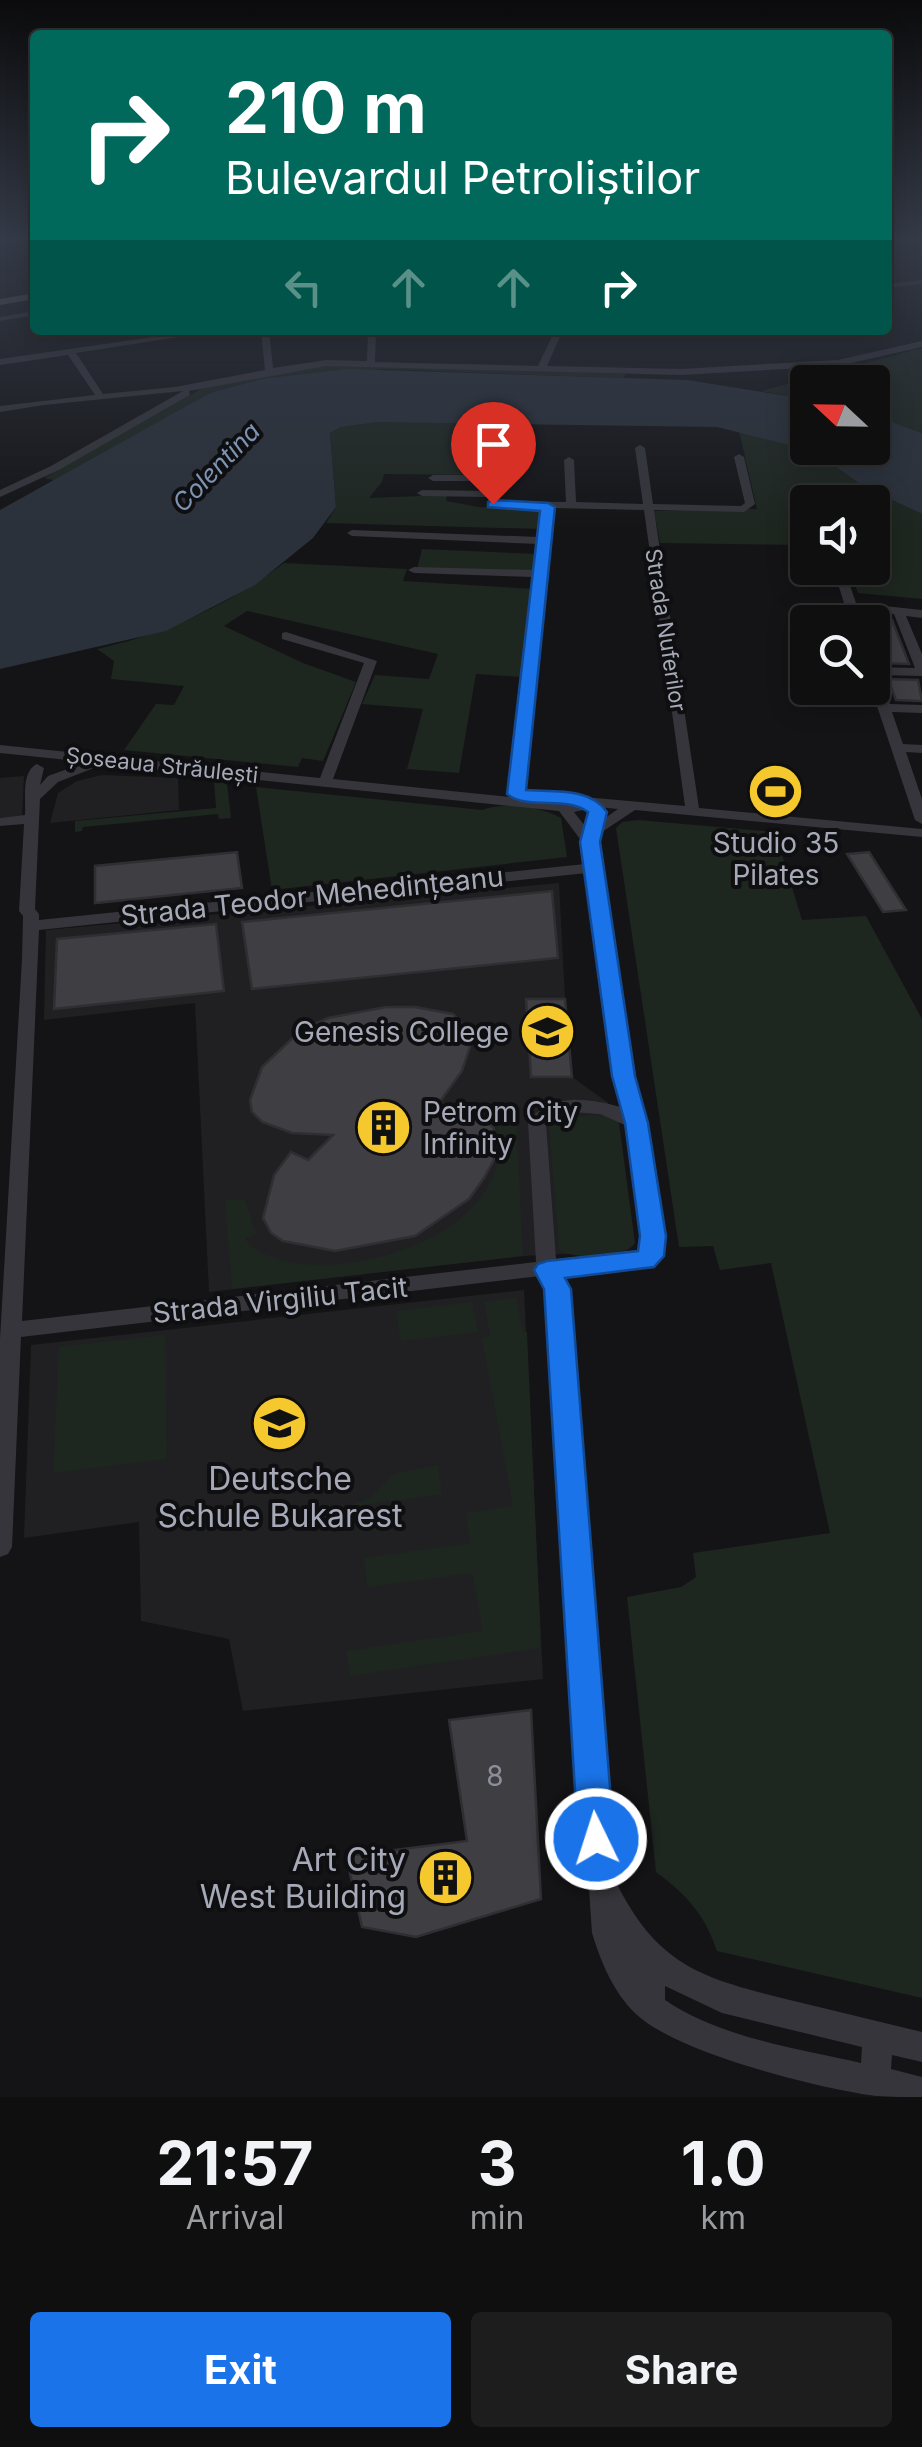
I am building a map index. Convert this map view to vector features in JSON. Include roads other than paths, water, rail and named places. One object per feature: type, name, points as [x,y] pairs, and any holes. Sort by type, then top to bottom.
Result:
[{"type":"street","points":[[0,362],[185,335]]},
{"type":"street","points":[[266,335],[269,370]]},
{"type":"street","points":[[372,335],[372,362]]},
{"type":"street","points":[[541,369],[557,335]]},
{"type":"street","points":[[0,409],[47,399],[195,386],[269,370],[372,362],[654,372],[830,364],[922,344]]},
{"type":"street","points":[[71,352],[100,396]]},
{"type":"street","points":[[0,494],[55,468],[195,386]]},
{"type":"street","name":"Strada Nuferilor","points":[[640,448],[693,813]]},
{"type":"street","points":[[496,454],[496,506],[548,507],[744,509],[750,504],[738,457]]},
{"type":"street","points":[[569,460],[571,507]]},
{"type":"street","points":[[433,478],[495,478]]},
{"type":"street","points":[[422,493],[494,494]]},
{"type":"street","points":[[516,794],[548,507]]},
{"type":"street","points":[[352,533],[544,541]]},
{"type":"street","points":[[414,570],[540,574]]},
{"type":"street","points":[[890,612],[922,614]]},
{"type":"street","points":[[890,671],[922,671],[899,613]]},
{"type":"street","points":[[286,636],[371,661],[325,782]]},
{"type":"street","points":[[884,705],[922,820]]},
{"type":"street","points":[[885,708],[922,709]]},
{"type":"street","points":[[898,748],[922,748]]},
{"type":"street","name":"Șoseaua Străulești","points":[[0,749],[38,760],[110,760],[563,807],[592,804]]},
{"type":"street","points":[[31,920],[35,911],[38,760]]},
{"type":"street","points":[[0,1547],[5,1358],[13,1330],[34,772],[38,760]]},
{"type":"street","points":[[39,795],[53,779],[110,760]]},
{"type":"street","name":"Șoseaua Străulești","points":[[475,796],[516,794],[922,833]]},
{"type":"street","points":[[592,804],[598,817],[590,836],[594,868],[624,1076],[636,1123]]},
{"type":"street","points":[[563,807],[590,836]]},
{"type":"street","points":[[590,836],[630,807]]},
{"type":"street","points":[[0,822],[32,819]]},
{"type":"street","name":"Strada Teodor Mehedințeanu","points":[[31,920],[594,868]]},
{"type":"street","points":[[587,1106],[608,1098],[624,1076]]},
{"type":"street","points":[[636,1123],[611,1108],[587,1106],[550,1110],[537,1122],[547,1270],[558,1289],[602,1915],[614,1956],[634,1990],[670,2022],[712,2040],[922,2092]]},
{"type":"street","name":"Strada Virgiliu Tacit","points":[[13,1330],[650,1256],[653,1236],[636,1123]]},
{"type":"street","points":[[599,1874],[622,1925],[649,1958],[695,1988],[922,2047]]},
{"type":"street","points":[[649,1958],[651,2008]]},
{"type":"street","points":[[876,2080],[877,2035]]},
{"type":"water","name":"Colentina","points":[[348,369],[687,380],[790,396],[790,445],[717,427],[379,422],[341,427],[330,433],[336,507],[313,538],[255,585],[166,631],[0,669],[0,510],[210,393],[262,379]]},
{"type":"water","points":[[890,421],[922,433],[922,514],[890,499],[890,485],[861,485],[833,465],[890,465]]},
{"type":"place","name":"Studio 35 Pilates","points":[[776,792]]},
{"type":"place","name":"Genesis College","points":[[548,1032]]},
{"type":"place","name":"Petrom City Infinity","points":[[384,1128]]},
{"type":"place","name":"Deutsche Schule Bukarest","points":[[280,1424]]},
{"type":"place","name":"Art City West Building","points":[[445,1877]]}]
